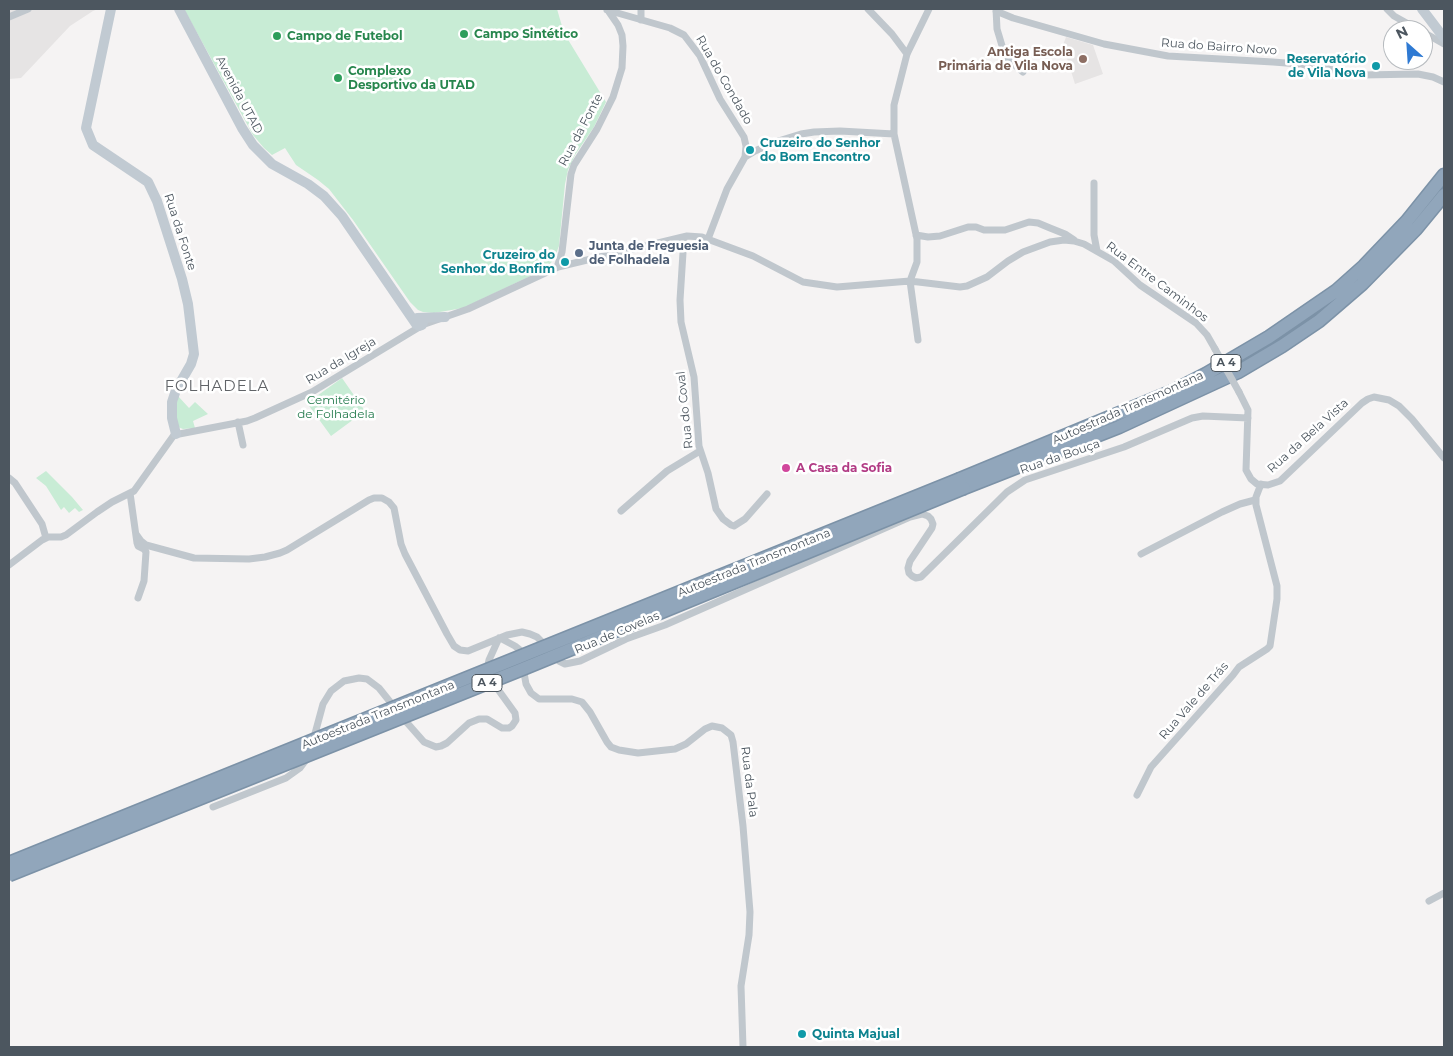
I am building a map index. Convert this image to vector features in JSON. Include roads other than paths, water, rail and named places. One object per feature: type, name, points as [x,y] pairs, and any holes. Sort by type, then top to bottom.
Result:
[{"type":"highway","name":"Autoestrada Transmontana","points":[[9,875],[525,668],[962,484],[1173,391],[1269,337],[1336,291],[1364,266],[1407,221],[1444,175]]},
{"type":"highway","name":"Autoestrada Transmontana","points":[[9,863],[962,484],[1119,427],[1238,372],[1282,346],[1318,321],[1362,284],[1416,229],[1444,196]]},
{"type":"street","points":[[9,17],[28,9]]},
{"type":"street","name":"Rua da Fonte","points":[[111,9],[86,128],[93,145],[148,182],[157,201],[182,278],[188,304],[194,354],[172,402],[172,418],[176,434]]},
{"type":"street","name":"Avenida UTAD","points":[[179,9],[252,145],[272,164],[308,184],[324,196],[342,216],[417,325]]},
{"type":"street","name":"Rua da Fonte","points":[[557,267],[562,252],[571,174],[574,165],[597,129],[613,97],[622,68],[624,55],[622,35],[618,25],[607,9]]},
{"type":"street","name":"Rua do Condado","points":[[607,9],[675,30],[687,38],[700,56],[720,99],[740,129],[745,140],[745,158]]},
{"type":"street","points":[[641,9],[641,20]]},
{"type":"street","points":[[868,9],[892,34],[907,54]]},
{"type":"street","points":[[918,340],[910,282],[917,262],[916,235],[894,134],[895,98],[907,54],[929,9]]},
{"type":"street","points":[[1387,9],[1401,20]]},
{"type":"street","points":[[1422,9],[1444,38]]},
{"type":"street","points":[[996,10],[997,29],[1003,49],[1009,60],[1023,72]]},
{"type":"street","name":"Rua do Bairro Novo","points":[[996,10],[1012,18],[1104,44],[1168,56],[1300,64],[1362,75],[1418,74],[1433,77],[1444,82]]},
{"type":"street","points":[[1433,38],[1444,44]]},
{"type":"street","points":[[708,239],[727,189],[745,158],[762,147],[782,139],[814,132],[840,131],[894,134]]},
{"type":"street","points":[[745,140],[752,145],[762,147]]},
{"type":"street","points":[[1094,182],[1094,235],[1097,251]]},
{"type":"street","points":[[916,235],[940,236],[968,227],[984,230],[1005,230],[1029,222],[1038,223],[1066,234],[1074,241]]},
{"type":"street","points":[[417,325],[468,309],[557,267],[684,236]]},
{"type":"street","name":"Rua Entre Caminhos","points":[[684,236],[698,236],[708,239],[757,258],[791,277],[810,284],[837,287],[910,282],[968,286],[987,277],[1023,252],[1050,242],[1074,241],[1084,244],[1114,262],[1140,285],[1192,320],[1203,330],[1239,392]]},
{"type":"street","name":"Rua do Coval","points":[[684,236],[680,296],[682,330],[694,377],[697,435],[700,451],[717,511],[730,525],[736,525],[743,521],[767,494]]},
{"type":"street","name":"Rua da Igreja","points":[[176,434],[255,418],[282,406],[315,391],[417,325]]},
{"type":"street","name":"Rua da Bela Vista","points":[[1239,392],[1247,407],[1248,418],[1246,470],[1250,479],[1260,484],[1272,484],[1280,480],[1362,403],[1374,397],[1388,400],[1399,406],[1428,437],[1444,458]]},
{"type":"street","name":"Rua da Bouça","points":[[910,517],[918,514],[926,515],[932,519],[933,524],[932,530],[908,566],[910,574],[918,578],[925,574],[1007,492],[1021,482],[1124,447],[1196,417],[1248,418]]},
{"type":"street","points":[[238,422],[243,445]]},
{"type":"street","points":[[9,566],[46,538],[66,535],[92,514],[138,488],[171,437],[176,434]]},
{"type":"street","points":[[621,511],[666,471],[700,451]]},
{"type":"street","points":[[9,478],[42,524],[46,538]]},
{"type":"street","name":"Rua Vale de Trás","points":[[1137,795],[1151,767],[1233,676],[1238,667],[1270,646],[1277,586],[1256,508],[1255,500],[1260,484]]},
{"type":"street","points":[[130,493],[137,544],[146,553],[144,579],[138,598]]},
{"type":"street","name":"Rua de Covelas","points":[[136,534],[146,545],[194,558],[239,559],[265,557],[287,550],[364,503],[378,497],[389,502],[394,508],[401,544],[405,554],[454,646],[460,650],[468,650],[515,633],[530,634],[540,640],[562,663],[568,664],[669,623],[910,517]]},
{"type":"street","points":[[1142,554],[1186,529],[1240,504],[1255,500]]},
{"type":"street","points":[[213,807],[286,778],[300,768],[308,758],[312,748],[319,714],[326,698],[338,685],[351,678],[367,678],[373,682],[412,730],[431,746],[441,746],[447,743],[479,718],[487,719],[502,728],[509,728],[514,724],[515,713],[488,677],[487,670],[489,660],[500,638]]},
{"type":"street","name":"Rua da Pala","points":[[500,638],[520,650],[527,687],[531,693],[539,699],[570,698],[582,702],[590,712],[608,744],[619,750],[638,753],[675,749],[686,744],[705,729],[712,726],[722,728],[730,735],[733,742],[743,826],[750,912],[749,935],[741,986],[743,1047]]},
{"type":"street","points":[[1429,901],[1444,893]]},
{"type":"place","name":"Campo Sintético","points":[[464,34]]},
{"type":"place","name":"Campo de Futebol","points":[[277,36]]},
{"type":"place","name":"Antiga Escola Primária de Vila Nova","points":[[1083,59]]},
{"type":"place","name":"Reservatório de Vila Nova","points":[[1376,66]]},
{"type":"place","name":"Complexo Desportivo da UTAD","points":[[338,78]]},
{"type":"place","name":"Cruzeiro do Senhor do Bom Encontro","points":[[750,150]]},
{"type":"place","name":"Junta de Freguesia de Folhadela","points":[[579,253]]},
{"type":"place","name":"Cruzeiro do Senhor do Bonfim","points":[[565,262]]},
{"type":"place","name":"A Casa da Sofia","points":[[786,468]]},
{"type":"place","name":"Quinta Majual","points":[[802,1034]]},
{"type":"district","name":"FOLHADELA","points":[[217,387]]},
{"type":"park label","name":"Cemitério de Folhadela","points":[[336,407]]}]
